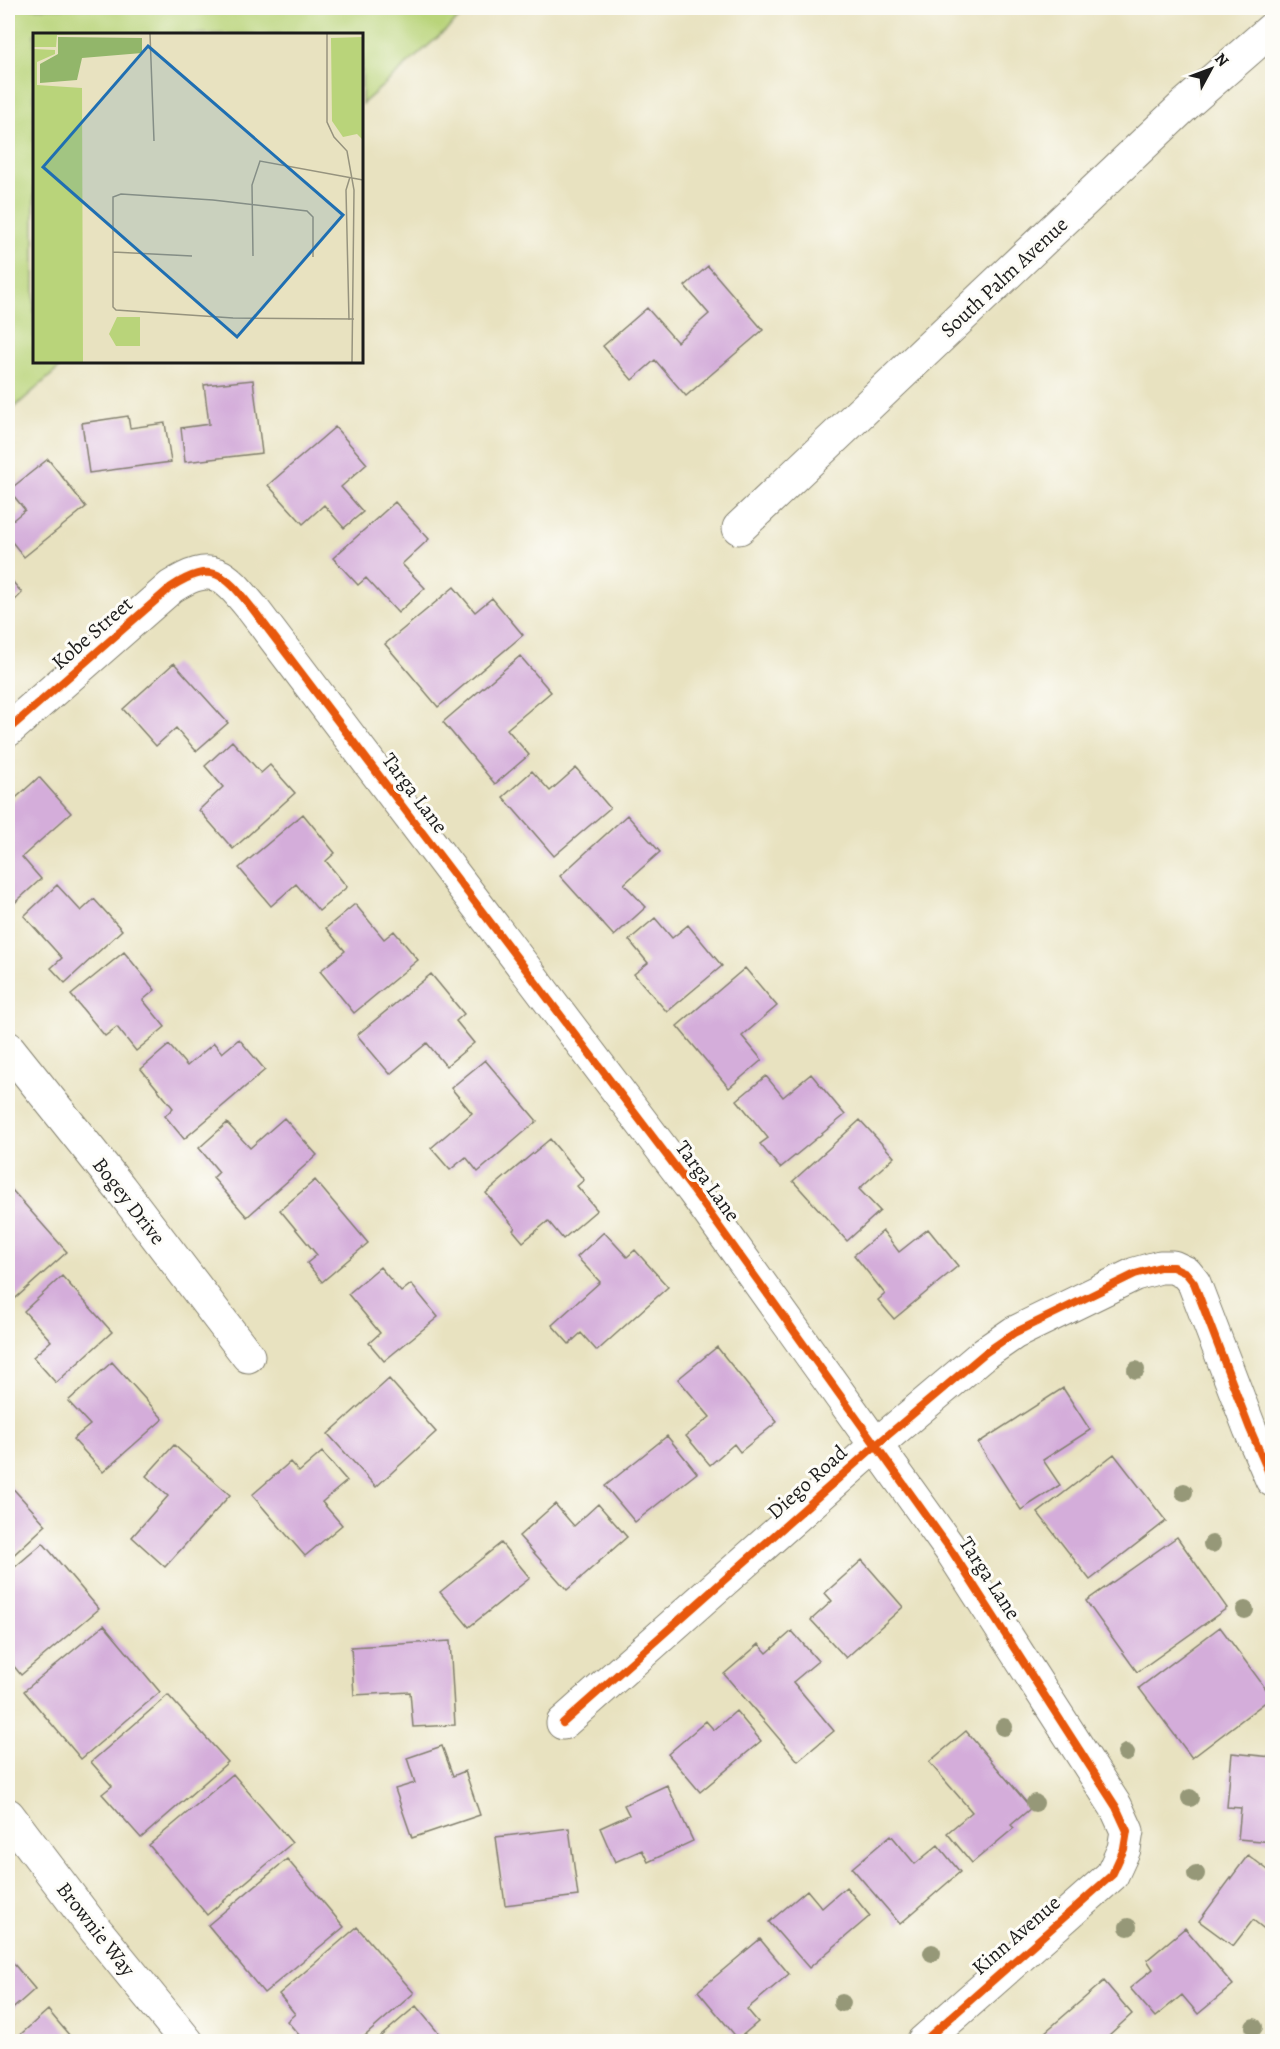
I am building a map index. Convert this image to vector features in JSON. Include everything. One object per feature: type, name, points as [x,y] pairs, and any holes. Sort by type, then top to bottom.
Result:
[{"type":"street","name":"South Palm Avenue","points":[[739,528],[1178,112],[1272,29]]},
{"type":"street","name":"Kobe Street","points":[[8,730],[171,587],[188,577],[206,572]]},
{"type":"street","name":"Targa Lane","points":[[206,572],[223,577],[252,608],[693,1190],[953,1553],[1116,1807],[1127,1831],[1124,1849]]},
{"type":"street","name":"Bogey Drive","points":[[8,1048],[120,1188],[248,1356]]},
{"type":"street","name":"Diego Road","points":[[563,1723],[875,1446],[984,1353],[1014,1333],[1135,1274],[1161,1267],[1173,1268],[1186,1273],[1194,1283],[1272,1480]]},
{"type":"street","name":"Brownie Way","points":[[8,1815],[90,1923],[187,2042]]},
{"type":"street","name":"Kinn Avenue","points":[[923,2042],[1112,1875],[1124,1849]]},
{"type":"green space","points":[[8,8],[471,8],[363,103],[363,33],[33,33],[33,363],[65,363],[8,413]]},
{"type":"building","points":[[708,266],[763,330],[686,396],[655,360],[632,380],[603,346],[647,308],[677,342],[709,314],[685,286]]},
{"type":"building","points":[[253,380],[262,453],[185,462],[181,428],[209,424],[204,385]]},
{"type":"building","points":[[128,416],[130,428],[165,423],[171,462],[89,473],[82,423]]},
{"type":"building","points":[[335,427],[367,464],[341,487],[363,512],[344,528],[324,505],[303,524],[268,485]]},
{"type":"building","points":[[48,459],[86,507],[24,557],[8,537],[8,524],[25,510],[9,490]]},
{"type":"building","points":[[395,502],[429,539],[402,564],[425,588],[398,613],[366,578],[358,585],[333,558]]},
{"type":"building","points":[[8,576],[22,593],[8,607]]},
{"type":"building","points":[[454,587],[475,612],[492,598],[523,635],[438,707],[385,644]]},
{"type":"building","points":[[520,656],[551,692],[507,729],[529,755],[495,784],[443,722]]},
{"type":"building","points":[[174,663],[228,723],[196,751],[176,728],[156,746],[123,709]]},
{"type":"building","points":[[232,741],[261,773],[270,765],[295,793],[233,849],[199,810],[223,787],[205,766]]},
{"type":"building","points":[[576,768],[610,808],[554,856],[503,797],[532,771],[550,791]]},
{"type":"building","points":[[39,777],[71,813],[22,857],[41,879],[9,908],[8,805]]},
{"type":"building","points":[[303,814],[335,853],[326,861],[347,887],[319,911],[296,884],[271,906],[239,868]]},
{"type":"building","points":[[627,815],[660,852],[624,884],[646,907],[614,936],[560,876]]},
{"type":"building","points":[[57,885],[81,911],[94,899],[122,930],[65,983],[51,968],[62,958],[24,916]]},
{"type":"building","points":[[355,904],[384,939],[394,931],[418,960],[354,1013],[320,971],[345,951],[326,928]]},
{"type":"building","points":[[655,918],[672,938],[688,925],[722,966],[667,1012],[634,974],[648,963],[629,940]]},
{"type":"building","points":[[124,952],[155,990],[143,1000],[165,1027],[136,1051],[117,1027],[105,1036],[71,995]]},
{"type":"building","points":[[745,968],[777,1006],[742,1036],[762,1060],[729,1088],[677,1026]]},
{"type":"building","points":[[431,974],[464,1014],[456,1021],[474,1043],[446,1066],[427,1043],[390,1074],[357,1035]]},
{"type":"building","points":[[239,1039],[265,1070],[184,1139],[165,1116],[173,1108],[141,1069],[169,1045],[187,1066],[214,1043],[222,1053]]},
{"type":"building","points":[[485,1060],[537,1121],[478,1172],[466,1157],[450,1170],[431,1148],[472,1113],[451,1088]]},
{"type":"building","points":[[811,1074],[845,1115],[780,1168],[760,1144],[768,1138],[737,1100],[766,1076],[783,1097]]},
{"type":"building","points":[[284,1118],[317,1155],[247,1217],[213,1178],[219,1172],[199,1148],[227,1123],[250,1148]]},
{"type":"building","points":[[860,1120],[894,1157],[859,1189],[880,1211],[847,1241],[793,1181]]},
{"type":"building","points":[[550,1139],[584,1180],[577,1186],[597,1210],[563,1239],[548,1221],[523,1242],[513,1230],[515,1228],[486,1193]]},
{"type":"building","points":[[315,1180],[368,1243],[322,1282],[307,1263],[317,1255],[280,1210]]},
{"type":"building","points":[[12,1190],[67,1252],[8,1305],[8,1194]]},
{"type":"building","points":[[928,1229],[958,1266],[894,1319],[878,1300],[885,1294],[854,1255],[883,1231],[899,1252]]},
{"type":"building","points":[[604,1232],[627,1257],[635,1250],[668,1287],[597,1351],[581,1333],[569,1344],[552,1325],[600,1282],[577,1257]]},
{"type":"building","points":[[380,1267],[401,1292],[411,1284],[438,1317],[384,1361],[369,1343],[380,1333],[348,1294]]},
{"type":"building","points":[[62,1276],[112,1332],[56,1383],[33,1357],[51,1341],[24,1311]]},
{"type":"building","points":[[717,1347],[777,1422],[740,1452],[734,1444],[710,1465],[686,1436],[710,1417],[678,1379]]},
{"type":"building","points":[[112,1362],[163,1419],[103,1472],[73,1439],[90,1425],[68,1401]]},
{"type":"building","points":[[389,1379],[436,1432],[376,1487],[328,1434]]},
{"type":"building","points":[[1063,1388],[1090,1430],[1043,1460],[1060,1485],[1021,1510],[978,1443]]},
{"type":"building","points":[[667,1436],[697,1473],[635,1522],[605,1486]]},
{"type":"building","points":[[174,1445],[230,1495],[165,1567],[132,1537],[168,1496],[146,1476]]},
{"type":"building","points":[[322,1452],[347,1481],[322,1502],[342,1525],[305,1556],[252,1495],[290,1462],[299,1472]]},
{"type":"building","points":[[1114,1454],[1166,1521],[1090,1580],[1038,1513]]},
{"type":"building","points":[[8,1483],[46,1525],[8,1560]]},
{"type":"building","points":[[555,1504],[574,1526],[598,1504],[627,1537],[567,1590],[519,1536]]},
{"type":"building","points":[[1177,1537],[1227,1608],[1137,1672],[1086,1601]]},
{"type":"building","points":[[43,1543],[99,1609],[21,1675],[8,1659],[8,1573]]},
{"type":"building","points":[[501,1543],[530,1578],[469,1627],[440,1592]]},
{"type":"building","points":[[862,1560],[903,1607],[846,1658],[811,1620],[832,1601],[825,1593]]},
{"type":"building","points":[[104,1625],[160,1692],[81,1759],[24,1691]]},
{"type":"building","points":[[1220,1627],[1272,1697],[1192,1758],[1139,1688]]},
{"type":"building","points":[[792,1631],[818,1661],[793,1682],[834,1731],[798,1761],[724,1674],[759,1644],[767,1653]]},
{"type":"building","points":[[450,1641],[455,1725],[413,1727],[410,1692],[354,1695],[351,1647]]},
{"type":"building","points":[[168,1695],[228,1762],[141,1838],[102,1794],[112,1786],[91,1762]]},
{"type":"building","points":[[736,1711],[761,1741],[700,1792],[668,1754],[706,1721],[714,1730]]},
{"type":"building","points":[[966,1731],[1031,1808],[1011,1825],[1014,1828],[972,1863],[947,1833],[972,1812],[929,1762]]},
{"type":"building","points":[[442,1746],[453,1776],[465,1771],[480,1815],[412,1838],[395,1789],[415,1783],[407,1758]]},
{"type":"building","points":[[1232,1753],[1272,1757],[1272,1842],[1238,1839],[1241,1808],[1227,1807]]},
{"type":"building","points":[[233,1774],[292,1843],[207,1915],[149,1845]]},
{"type":"building","points":[[667,1785],[693,1841],[648,1862],[642,1850],[615,1862],[600,1828],[629,1815],[624,1805]]},
{"type":"building","points":[[569,1828],[578,1896],[505,1905],[496,1837]]},
{"type":"building","points":[[891,1835],[915,1864],[938,1845],[960,1872],[900,1924],[852,1868]]},
{"type":"building","points":[[1248,1855],[1272,1873],[1272,1935],[1253,1920],[1233,1946],[1199,1921]]},
{"type":"building","points":[[287,1859],[344,1927],[264,1993],[208,1925]]},
{"type":"building","points":[[846,1887],[870,1916],[809,1968],[769,1922],[807,1890],[822,1908]]},
{"type":"building","points":[[357,1927],[414,1993],[358,2042],[305,2042],[287,2021],[295,2014],[279,1994]]},
{"type":"building","points":[[1185,1928],[1233,1985],[1198,2014],[1182,1995],[1155,2017],[1130,1988],[1153,1969],[1147,1960]]},
{"type":"building","points":[[760,1939],[789,1974],[747,2009],[758,2022],[738,2039],[698,1991]]},
{"type":"building","points":[[8,1957],[35,1989],[8,2013]]},
{"type":"building","points":[[1104,1981],[1132,2014],[1109,2035],[1115,2042],[1051,2042],[1044,2033]]},
{"type":"building","points":[[416,2006],[446,2042],[374,2042]]},
{"type":"building","points":[[48,2010],[75,2042],[12,2042]]},
{"type":"cycle path","points":[[8,730],[171,587],[197,574],[208,573],[225,579],[252,608],[693,1190],[953,1553],[1116,1807],[1127,1831],[1124,1849],[1112,1875],[923,2042]]},
{"type":"cycle path","points":[[563,1723],[875,1446],[985,1353],[1014,1333],[1135,1274],[1160,1267],[1173,1267],[1186,1273],[1194,1283],[1272,1480]]}]
